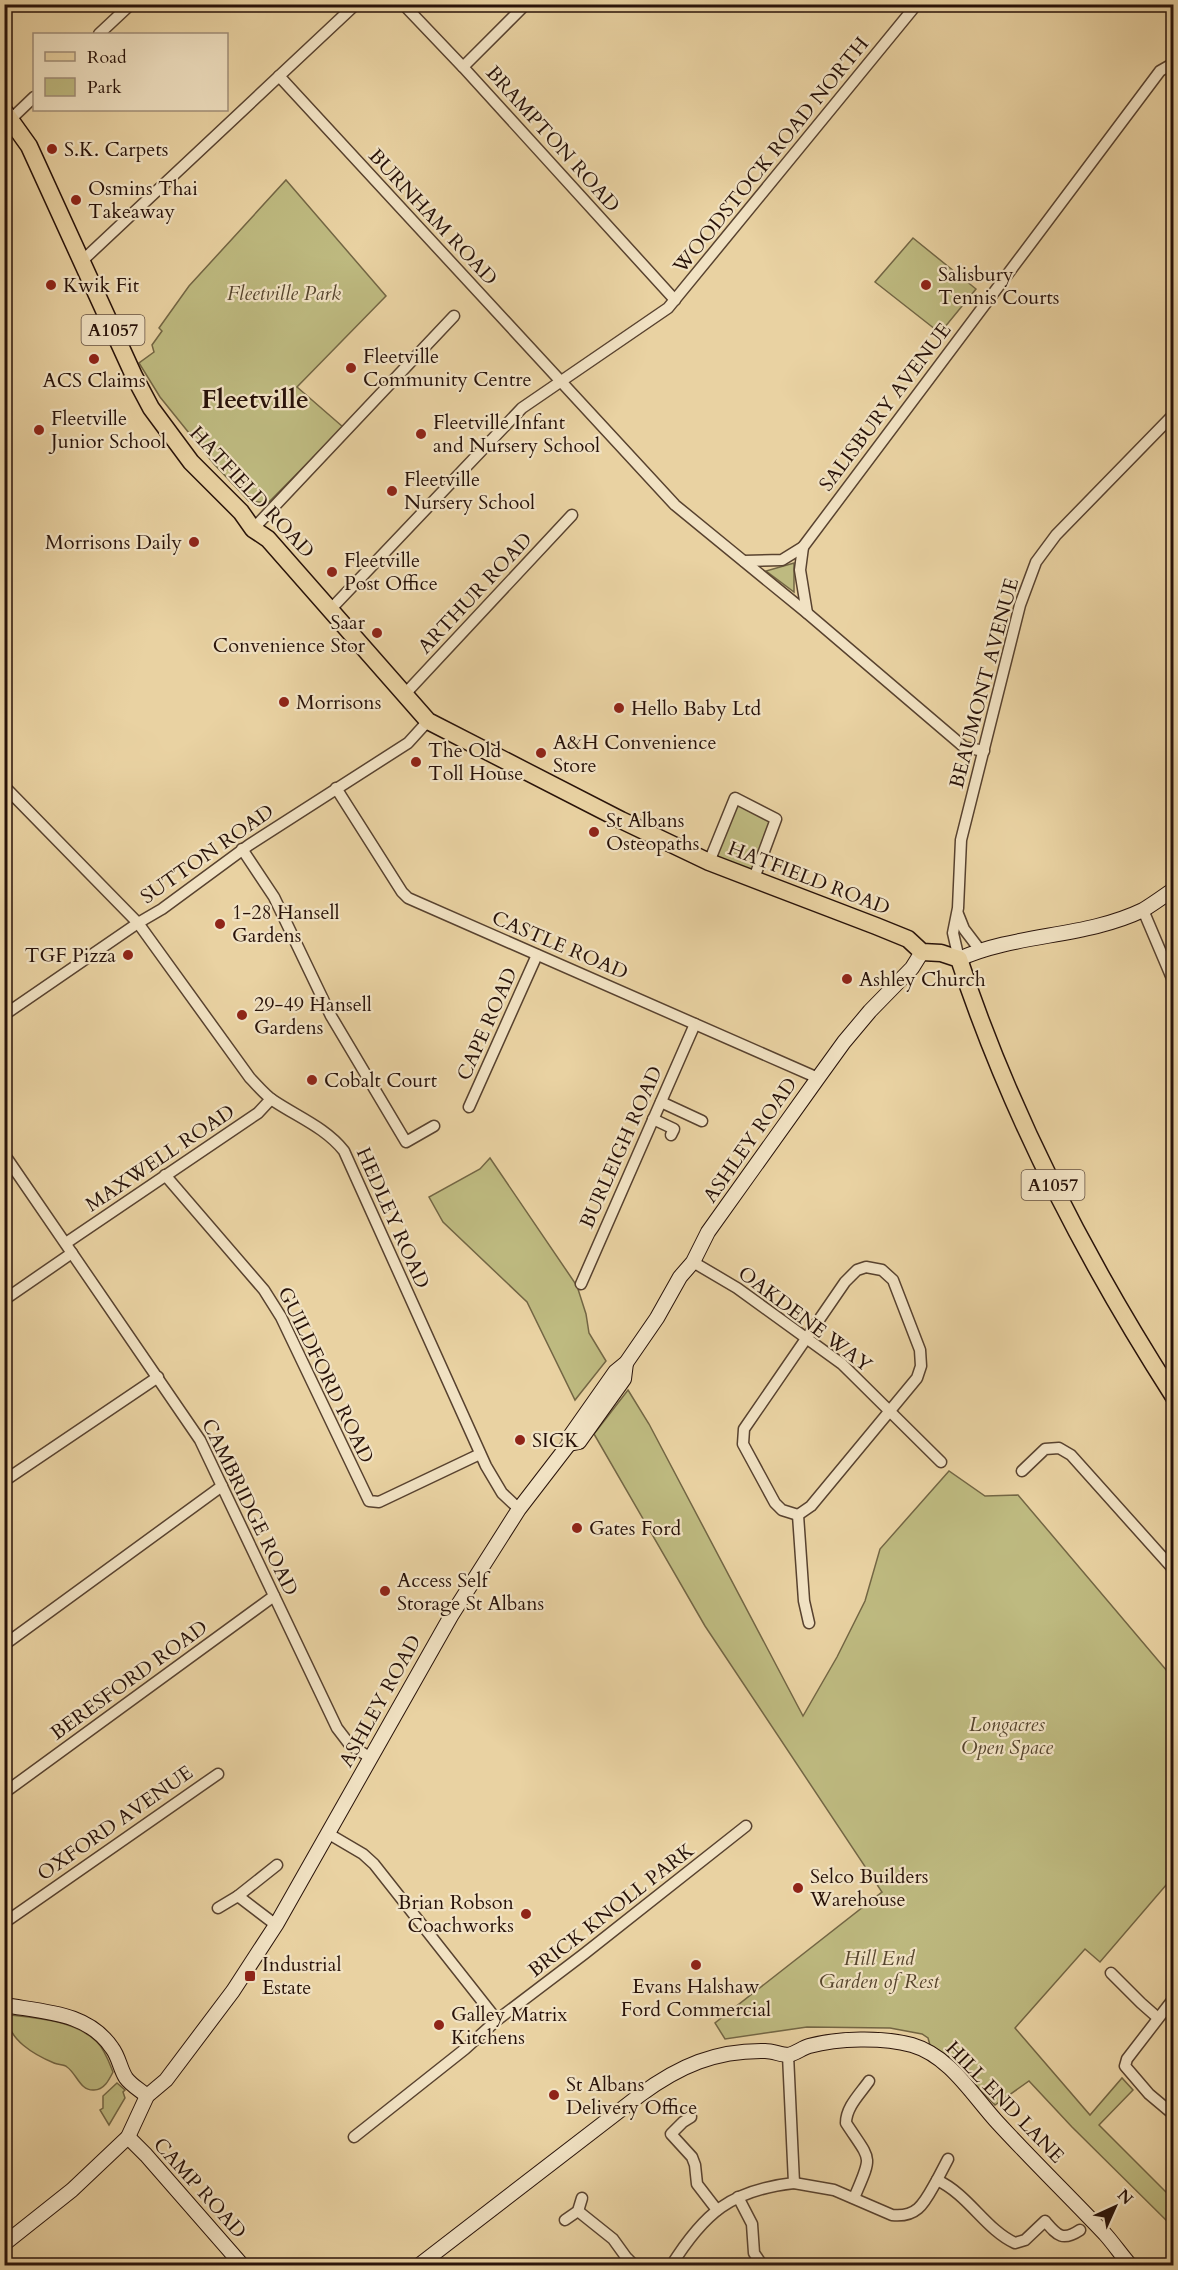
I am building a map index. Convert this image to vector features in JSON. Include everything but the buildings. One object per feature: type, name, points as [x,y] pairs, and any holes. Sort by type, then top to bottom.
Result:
[{"type":"main road","name":"HATFIELD ROAD","points":[[8,115],[33,154],[134,376],[155,414],[191,462],[241,512],[253,529],[268,539],[428,721],[621,820],[709,862],[908,939],[922,952],[941,953],[959,959]]},
{"type":"main road","name":"A1057","points":[[959,959],[1021,1123],[1096,1268],[1173,1397]]},
{"type":"street","points":[[100,33],[131,4]]},
{"type":"street","points":[[82,261],[356,4]]},
{"type":"street","name":"BRAMPTON ROAD","points":[[403,4],[675,300]]},
{"type":"street","points":[[463,67],[526,4]]},
{"type":"street","name":"WOODSTOCK ROAD NORTH","points":[[329,611],[508,420],[560,381],[668,308],[917,4]]},
{"type":"street","name":"SALISBURY AVENUE","points":[[744,561],[782,560],[803,547],[1160,71],[1173,63]]},
{"type":"street","name":"BURNHAM ROAD","points":[[279,76],[667,497],[744,561]]},
{"type":"street","points":[[8,115],[33,98]]},
{"type":"street","points":[[253,529],[454,316]]},
{"type":"street","name":"BEAUMONT AVENUE","points":[[980,950],[959,920],[961,840],[1020,605],[1036,562],[1056,535],[1173,414]]},
{"type":"street","name":"ARTHUR ROAD","points":[[404,695],[572,515]]},
{"type":"street","points":[[803,547],[800,570],[807,612]]},
{"type":"street","points":[[744,561],[964,747],[984,751]]},
{"type":"street","name":"SUTTON ROAD","points":[[4,1015],[162,909],[242,849],[408,743],[428,721]]},
{"type":"street","name":"HEDLEY ROAD","points":[[5,786],[138,923],[240,1066],[271,1099],[336,1140],[344,1151],[480,1454],[494,1482],[519,1509]]},
{"type":"street","name":"CASTLE ROAD","points":[[336,788],[408,898],[818,1078]]},
{"type":"street","points":[[709,862],[735,798],[776,819],[753,880]]},
{"type":"street","points":[[242,849],[270,891],[331,1016],[406,1142],[434,1126]]},
{"type":"street","points":[[959,959],[980,950],[1099,924],[1143,909],[1173,889]]},
{"type":"street","name":"BEAUMONT AVENUE","points":[[958,908],[953,933],[959,959]]},
{"type":"street","points":[[1143,909],[1173,983]]},
{"type":"street","name":"ASHLEY ROAD","points":[[147,2096],[166,2080],[201,2034],[233,1991],[276,1925],[451,1616],[519,1509],[569,1444],[570,1436],[597,1408],[615,1372],[626,1363],[652,1325],[680,1277],[693,1262],[708,1232],[844,1042],[870,1011],[912,968],[922,952]]},
{"type":"street","name":"CAPE ROAD","points":[[469,1107],[537,955]]},
{"type":"street","name":"BURLEIGH ROAD","points":[[581,1284],[695,1024]]},
{"type":"street","name":"MAXWELL ROAD","points":[[66,1243],[258,1113],[271,1099]]},
{"type":"street","points":[[661,1102],[702,1121]]},
{"type":"street","points":[[653,1119],[674,1129],[671,1135]]},
{"type":"street","name":"CAMBRIDGE ROAD","points":[[4,1154],[200,1440],[342,1737],[359,1752],[371,1758]]},
{"type":"street","name":"GUILDFORD ROAD","points":[[165,1175],[264,1290],[281,1317],[369,1501],[380,1502],[480,1454]]},
{"type":"street","points":[[4,1300],[72,1254]]},
{"type":"street","name":"OAKDENE WAY","points":[[693,1262],[737,1288],[842,1364],[941,1462]]},
{"type":"street","points":[[866,1267],[882,1270],[892,1280],[920,1350],[921,1366],[917,1378],[811,1506],[798,1515],[782,1510],[775,1503],[743,1444],[744,1429],[845,1282],[857,1270],[866,1267]]},
{"type":"street","points":[[4,1481],[158,1377]]},
{"type":"street","points":[[1022,1471],[1045,1449],[1059,1448],[1071,1455],[1173,1570]]},
{"type":"street","points":[[4,1645],[222,1486]]},
{"type":"street","points":[[798,1515],[804,1601],[809,1623]]},
{"type":"street","name":"BERESFORD ROAD","points":[[4,1793],[274,1596]]},
{"type":"street","name":"OXFORD AVENUE","points":[[4,1923],[218,1774]]},
{"type":"street","name":"BRICK KNOLL PARK","points":[[354,2137],[465,2049],[497,2020],[746,1826]]},
{"type":"street","points":[[328,1834],[363,1854],[374,1864],[497,2020]]},
{"type":"street","points":[[218,1908],[238,1896],[277,1865]]},
{"type":"street","points":[[238,1896],[276,1925]]},
{"type":"street","points":[[1111,1973],[1158,2018]]},
{"type":"street","points":[[1173,1998],[1127,2059],[1125,2066],[1149,2094],[1173,2115]]},
{"type":"street","points":[[4,2005],[55,2013],[80,2020],[93,2027],[104,2036],[115,2051],[126,2077],[147,2096],[128,2137],[64,2196],[4,2244]]},
{"type":"street","name":"HILL END LANE","points":[[419,2265],[666,2075],[687,2065],[734,2052],[768,2051],[788,2055],[808,2046],[879,2040],[912,2045],[935,2055],[952,2070],[998,2123],[1108,2237],[1131,2265]]},
{"type":"street","points":[[788,2055],[794,2183]]},
{"type":"street","points":[[854,2198],[868,2165],[868,2158],[846,2123],[846,2116],[850,2106],[869,2081]]},
{"type":"street","points":[[691,2117],[666,2135],[692,2157],[697,2184],[717,2210]]},
{"type":"street","name":"CAMP ROAD","points":[[128,2137],[243,2265]]},
{"type":"street","points":[[671,2265],[688,2238],[717,2210],[738,2197],[769,2186],[794,2183],[834,2190],[892,2215],[902,2216],[911,2214],[922,2205],[948,2159]]},
{"type":"street","points":[[938,2180],[964,2197],[1005,2238],[1015,2243],[1025,2240],[1045,2221],[1057,2234],[1064,2237],[1071,2236],[1080,2230]]},
{"type":"street","points":[[738,2197],[752,2224],[754,2253],[763,2265]]},
{"type":"street","points":[[565,2220],[578,2211],[582,2198]]},
{"type":"street","points":[[578,2211],[613,2239],[635,2265]]},
{"type":"green space","name":"Fleetville Park","points":[[286,180],[386,296],[297,387],[343,427],[268,503],[249,501],[214,464],[160,397],[139,363],[154,352],[152,345],[162,331],[159,328],[189,286]]},
{"type":"green space","name":"Salisbury Tennis Courts","points":[[913,238],[976,289],[940,333],[875,282]]},
{"type":"green space","points":[[794,563],[794,592],[766,571]]},
{"type":"green space","points":[[735,800],[772,817],[750,875],[710,857]]},
{"type":"green space","points":[[490,1158],[577,1286],[589,1333],[606,1361],[575,1400],[527,1302],[443,1222],[429,1197],[480,1169]]},
{"type":"green space","name":"Longacres Open Space","points":[[628,1390],[649,1424],[803,1716],[837,1657],[865,1601],[880,1549],[949,1471],[985,1496],[1018,1495],[1173,1678],[1173,1877],[1100,1962],[1085,1949],[1015,2028],[1090,2115],[1122,2078],[1133,2090],[1099,2125],[1173,2199],[1173,2227],[1029,2081],[995,2105],[948,2056],[930,2045],[928,2038],[922,2034],[890,2028],[807,2027],[725,2039],[715,2023],[882,1892],[705,1626],[594,1434]]},
{"type":"green space","points":[[11,2015],[57,2022],[79,2029],[88,2035],[105,2052],[113,2072],[108,2081],[101,2088],[89,2090],[85,2088],[66,2066],[39,2056],[17,2039],[9,2024]]},
{"type":"green space","points":[[117,2083],[125,2090],[123,2092],[125,2098],[109,2125],[100,2110],[103,2108],[103,2096]]},
{"type":"place","name":"S.K. Carpets","points":[[52,149]]},
{"type":"place","name":"Osmins Thai Takeaway","points":[[76,200]]},
{"type":"place","name":"Kwik Fit","points":[[51,285]]},
{"type":"place","name":"Salisbury Tennis Courts","points":[[926,285]]},
{"type":"place","name":"ACS Claims","points":[[94,359]]},
{"type":"place","name":"Fleetville Community Centre","points":[[351,368]]},
{"type":"place","name":"Fleetville Junior School","points":[[39,430]]},
{"type":"place","name":"Fleetville Infant and Nursery School","points":[[421,434]]},
{"type":"place","name":"Fleetville Nursery School","points":[[392,491]]},
{"type":"place","name":"Morrisons Daily","points":[[194,542]]},
{"type":"place","name":"Fleetville Post Office","points":[[332,572]]},
{"type":"place","name":"Saar Convenience Stor","points":[[377,633]]},
{"type":"place","name":"Morrisons","points":[[284,702]]},
{"type":"place","name":"Hello Baby Ltd","points":[[619,708]]},
{"type":"place","name":"A&H Convenience Store","points":[[541,753]]},
{"type":"place","name":"The Old Toll House","points":[[416,762]]},
{"type":"place","name":"St Albans Osteopaths","points":[[594,832]]},
{"type":"place","name":"1-28 Hansell Gardens","points":[[220,924]]},
{"type":"place","name":"TGF Pizza","points":[[128,955]]},
{"type":"place","name":"Ashley Church","points":[[847,979]]},
{"type":"place","name":"29-49 Hansell Gardens","points":[[242,1015]]},
{"type":"place","name":"Cobalt Court","points":[[312,1080]]},
{"type":"place","name":"SICK","points":[[520,1440]]},
{"type":"place","name":"Gates Ford","points":[[577,1528]]},
{"type":"place","name":"Access Self Storage St Albans","points":[[385,1591]]},
{"type":"place","name":"Selco Builders Warehouse","points":[[798,1888]]},
{"type":"place","name":"Brian Robson Coachworks","points":[[526,1914]]},
{"type":"place","name":"Evans Halshaw Ford Commercial","points":[[696,1965]]},
{"type":"place","name":"Industrial Estate","points":[[250,1976]]},
{"type":"place","name":"Galley Matrix Kitchens","points":[[439,2025]]},
{"type":"place","name":"St Albans Delivery Office","points":[[554,2095]]},
{"type":"district","name":"Fleetville","points":[[255,399]]},
{"type":"park label","name":"Hill End Garden of Rest","points":[[879,1970]]}]
